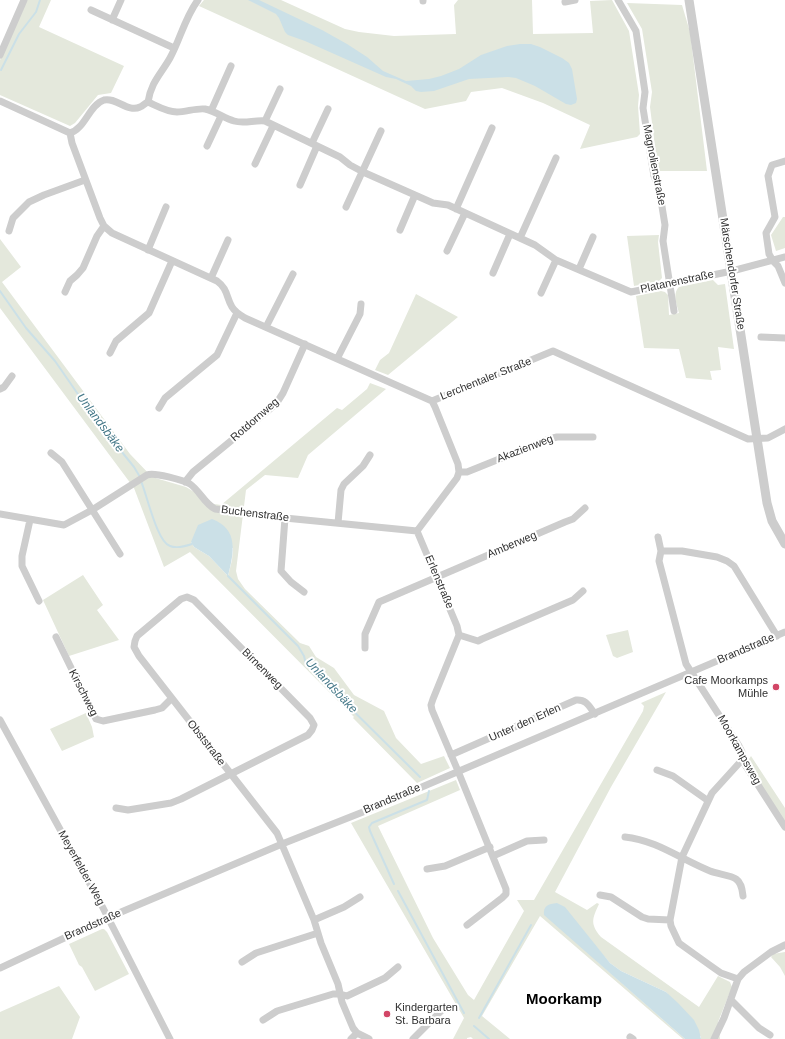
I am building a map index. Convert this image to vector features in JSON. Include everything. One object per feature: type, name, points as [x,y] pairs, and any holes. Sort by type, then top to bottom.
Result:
[{"type":"street","points":[[0,55],[24,0]]},
{"type":"street","points":[[112,20],[121,0]]},
{"type":"street","points":[[70,133],[78,129],[98,103],[104,100],[112,100],[135,108],[140,108],[148,102],[149,93],[155,80],[170,59],[198,0]]},
{"type":"street","points":[[565,2],[575,0]]},
{"type":"street","name":"Magnolienstraße","points":[[618,0],[636,31],[645,92],[643,108],[654,176],[659,188],[664,226],[663,241],[674,311]]},
{"type":"street","name":"Märschendorfer Straße","points":[[689,0],[767,503],[772,521],[785,544]]},
{"type":"street","points":[[91,10],[174,48]]},
{"type":"street","points":[[211,111],[231,66]]},
{"type":"street","points":[[148,102],[170,112],[204,109],[233,121],[265,121],[280,89]]},
{"type":"street","points":[[0,101],[70,133]]},
{"type":"street","points":[[300,184],[328,109]]},
{"type":"street","points":[[207,146],[221,116]]},
{"type":"street","name":"Platanenstraße","points":[[265,121],[340,157],[362,172],[433,203],[448,205],[535,245],[556,260],[631,292],[773,261],[785,257]]},
{"type":"street","points":[[255,164],[273,126]]},
{"type":"street","points":[[456,209],[492,128]]},
{"type":"street","points":[[346,207],[381,131]]},
{"type":"street","points":[[70,133],[72,143],[104,226],[112,233],[211,278],[222,285],[232,307],[237,313],[217,355],[165,398],[159,408]]},
{"type":"street","points":[[520,238],[556,158]]},
{"type":"street","points":[[785,161],[772,165],[768,176],[775,217],[766,233],[769,254],[778,266],[785,283]]},
{"type":"street","points":[[9,231],[13,218],[29,202],[40,196],[86,180]]},
{"type":"street","points":[[400,230],[415,195]]},
{"type":"street","points":[[148,250],[166,207]]},
{"type":"street","points":[[447,251],[465,213]]},
{"type":"street","points":[[65,292],[70,281],[83,268],[97,236],[104,226]]},
{"type":"street","points":[[493,273],[510,234]]},
{"type":"street","points":[[579,269],[593,237]]},
{"type":"street","points":[[211,278],[228,240]]},
{"type":"street","points":[[541,293],[556,260]]},
{"type":"street","points":[[110,353],[116,341],[149,313],[172,261]]},
{"type":"street","points":[[266,327],[293,274]]},
{"type":"street","points":[[337,359],[360,314],[361,304]]},
{"type":"street","name":"Lerchentaler Straße","points":[[237,313],[432,401],[553,351],[748,439],[757,439]]},
{"type":"street","points":[[761,337],[785,338]]},
{"type":"street","name":"Rotdornweg","points":[[185,482],[193,472],[276,404],[283,393],[305,344]]},
{"type":"street","points":[[0,389],[4,387],[12,376]]},
{"type":"street","points":[[417,531],[457,478],[459,472],[458,464],[432,401]]},
{"type":"street","points":[[757,439],[768,438],[785,429]]},
{"type":"street","name":"Akazienweg","points":[[459,472],[467,472],[549,438],[593,437]]},
{"type":"street","points":[[51,453],[62,462],[120,554]]},
{"type":"street","points":[[338,523],[341,490],[344,484],[363,466],[370,455]]},
{"type":"street","name":"Buchenstraße","points":[[0,514],[64,525],[92,510],[147,475],[154,474],[185,482],[194,487],[209,506],[215,509],[285,518],[417,531]]},
{"type":"street","name":"Amberweg","points":[[365,648],[365,634],[379,602],[573,518],[585,508]]},
{"type":"street","points":[[285,518],[281,571],[291,582],[304,592]]},
{"type":"street","points":[[30,520],[22,556],[22,566],[39,601]]},
{"type":"street","name":"Erlenstraße","points":[[417,531],[457,626],[459,635]]},
{"type":"street","name":"Moorkampsweg","points":[[658,537],[661,551],[659,561],[686,664],[693,672],[739,746],[742,752],[742,760],[785,827]]},
{"type":"street","points":[[661,551],[682,551],[726,561],[734,566],[777,636]]},
{"type":"street","points":[[467,925],[506,894],[506,889],[431,705],[459,635],[478,640],[482,639],[573,600],[583,591]]},
{"type":"street","name":"Birnenweg","points":[[135,641],[138,636],[181,599],[187,597],[194,600],[310,718],[314,725],[308,735],[230,774]]},
{"type":"street","name":"Brandstraße","points":[[0,968],[107,918],[282,844],[368,810],[785,632]]},
{"type":"street","name":"Kirschweg","points":[[56,637],[96,719],[103,721],[155,710],[162,708],[171,699]]},
{"type":"street","name":"Obststraße","points":[[135,641],[134,647],[139,656],[171,699],[277,833],[314,920],[338,984],[340,994],[357,1033]]},
{"type":"street","name":"Unter den Erlen","points":[[451,756],[576,700],[582,699],[595,714]]},
{"type":"street","name":"Meyerfelder Weg","points":[[0,720],[101,904],[170,1039]]},
{"type":"street","points":[[738,979],[711,966],[679,943],[670,926],[670,920],[682,857],[707,800],[742,760]]},
{"type":"street","points":[[657,770],[673,776],[707,800]]},
{"type":"street","points":[[116,808],[128,810],[171,803],[230,774]]},
{"type":"street","points":[[625,837],[638,839],[682,857],[693,864],[712,872],[736,878],[740,884],[742,896]]},
{"type":"street","points":[[493,856],[527,841],[544,840]]},
{"type":"street","points":[[428,869],[445,866],[490,847]]},
{"type":"street","points":[[600,895],[610,897],[642,917],[648,919],[670,920]]},
{"type":"street","points":[[314,920],[344,907],[360,897]]},
{"type":"street","points":[[242,962],[256,953],[318,933]]},
{"type":"street","points":[[714,1039],[731,1000],[738,979],[744,972],[771,952],[785,946]]},
{"type":"street","points":[[263,1020],[277,1012],[333,994],[347,996],[385,978],[398,967]]},
{"type":"street","points":[[731,1000],[759,1028],[770,1035]]},
{"type":"street","points":[[413,1039],[445,1007]]},
{"type":"street","points":[[351,1039],[357,1033],[369,1039]]},
{"type":"shaded area","points":[[27,0],[51,0],[39,27],[124,66],[111,93],[98,95],[75,123],[70,126],[0,95],[0,60]]},
{"type":"shaded area","points":[[204,0],[281,0],[345,29],[394,36],[456,34],[454,5],[458,0],[532,0],[533,34],[593,33],[590,1],[612,0],[629,31],[639,95],[638,106],[640,134],[637,137],[580,149],[590,125],[543,103],[502,88],[471,92],[466,101],[425,109],[199,6]]},
{"type":"shaded area","points":[[627,3],[682,5],[690,32],[707,171],[658,171],[650,107],[652,92],[642,29]]},
{"type":"shaded area","points":[[783,217],[785,217],[785,248],[776,251],[771,235]]},
{"type":"shaded area","points":[[659,235],[658,242],[662,278],[659,281],[634,286],[627,236]]},
{"type":"shaded area","points":[[0,239],[21,267],[2,282],[130,454],[152,477],[186,487],[214,504],[221,505],[337,408],[342,410],[367,389],[370,383],[386,389],[308,455],[298,478],[265,475],[246,490],[236,571],[238,579],[245,589],[300,643],[309,646],[316,657],[334,668],[354,695],[384,711],[396,738],[421,764],[444,756],[450,768],[417,783],[353,718],[354,717],[190,552],[164,567],[134,488],[0,308]],"holes":[[[191,542],[233,548],[228,576],[209,556],[194,547]]]},
{"type":"shaded area","points":[[713,280],[718,285],[725,284],[734,349],[718,347],[721,370],[710,371],[712,380],[686,378],[679,349],[644,348],[636,296],[661,291],[665,292],[668,295],[669,315],[679,313],[675,296],[679,287]]},
{"type":"shaded area","points":[[416,294],[458,317],[388,375],[375,370],[380,360],[389,353]]},
{"type":"shaded area","points":[[83,575],[103,605],[97,610],[119,640],[69,656],[43,600]]},
{"type":"shaded area","points":[[628,630],[633,652],[617,658],[613,656],[606,635]]},
{"type":"shaded area","points":[[666,692],[611,787],[555,892],[587,910],[597,903],[599,904],[593,921],[597,932],[601,937],[699,1007],[718,976],[730,982],[732,987],[718,1022],[720,1039],[701,1039],[666,992],[621,971],[610,963],[596,947],[598,962],[685,1039],[683,1039],[540,916],[482,1016],[510,1039],[473,1039],[471,1037],[467,1039],[453,1039],[464,1018],[351,823],[456,780],[460,790],[378,826],[433,938],[468,995],[474,1000],[524,911],[517,900],[534,900],[643,711],[644,706],[641,703]]},
{"type":"shaded area","points":[[86,713],[92,727],[94,737],[62,751],[50,729]]},
{"type":"shaded area","points":[[751,756],[785,808],[785,831],[744,767]]},
{"type":"shaded area","points":[[102,929],[107,932],[129,974],[95,991],[82,967],[79,965],[69,944]]},
{"type":"shaded area","points":[[785,952],[785,976],[780,967],[771,957],[773,954]]},
{"type":"shaded area","points":[[59,986],[80,1017],[72,1039],[0,1039],[0,1012]]},
{"type":"water","points":[[248,0],[259,0],[322,30],[367,57],[383,71],[406,81],[429,79],[441,76],[459,69],[481,55],[507,46],[531,44],[562,58],[569,63],[572,69],[577,99],[576,103],[571,105],[566,104],[535,86],[516,78],[508,77],[469,79],[434,91],[416,91],[411,86],[396,79],[386,77],[288,35],[276,14]]},
{"type":"water","points":[[212,519],[221,523],[231,535],[233,550],[228,576],[209,556],[194,547],[191,542],[198,525]]},
{"type":"water","points":[[557,903],[565,907],[610,963],[621,971],[666,992],[678,1003],[694,1020],[699,1030],[701,1039],[685,1039],[544,915],[544,909],[547,906]]},
{"type":"waterway","points":[[1,70],[19,34],[36,12],[40,0]]},
{"type":"waterway","name":"Unlandsbäke","points":[[0,291],[26,328],[55,361],[82,400],[98,417],[109,436],[134,467],[140,477]]},
{"type":"waterway","name":"Unlandsbäke","points":[[141,481],[153,517],[165,543],[176,547],[192,544]]},
{"type":"waterway","name":"Unlandsbäke","points":[[228,576],[298,646],[304,656],[306,664],[420,777]]},
{"type":"waterway","name":"Unlandsbäke","points":[[394,884],[369,827],[372,823],[427,800],[429,791]]},
{"type":"waterway","name":"Unlandsbäke","points":[[398,891],[464,1013]]},
{"type":"waterway","points":[[479,1018],[531,925]]},
{"type":"waterway","points":[[474,1026],[489,1039]]},
{"type":"place","name":"Cafe Moorkamps Mühle","points":[[776,687]]},
{"type":"place","name":"Kindergarten St. Barbara","points":[[387,1014]]},
{"type":"district","name":"Moorkamp","points":[[564,1000]]}]
